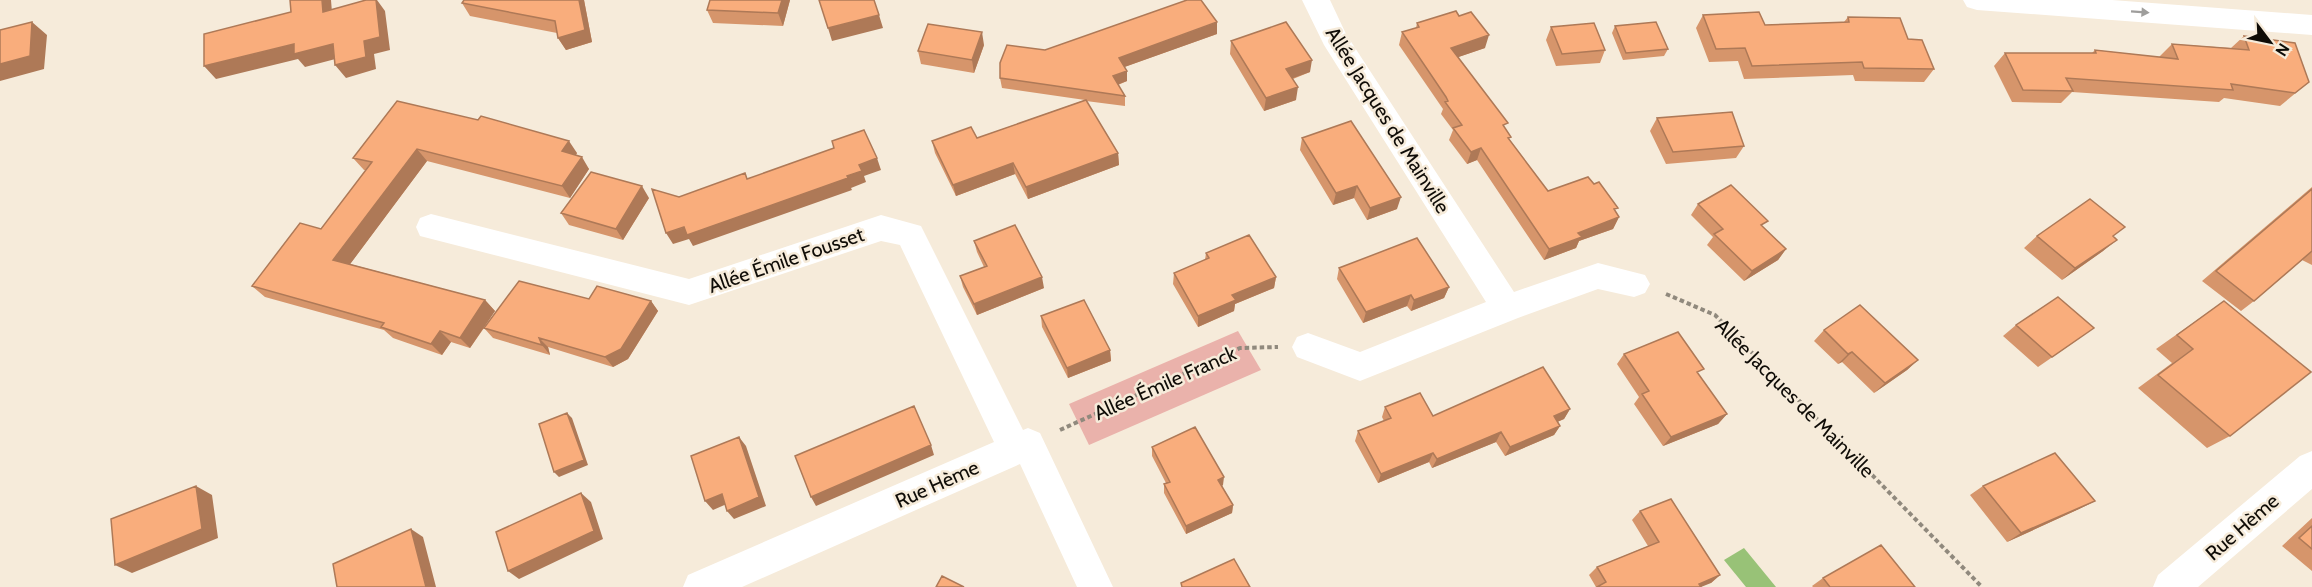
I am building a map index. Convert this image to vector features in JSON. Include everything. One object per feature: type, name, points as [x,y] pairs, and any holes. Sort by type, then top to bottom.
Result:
[{"type":"street","name":"Allée Jacques de Mainville","points":[[1316,0],[1334,38],[1507,308]]},
{"type":"street","points":[[1977,0],[2312,25]]},
{"type":"street","name":"Allée Émile Fousset","points":[[431,227],[689,292],[881,228],[909,235],[1021,447]]},
{"type":"street","points":[[1308,347],[1360,367],[1507,308],[1598,276],[1634,284]]},
{"type":"street","points":[[1021,447],[1095,587]]},
{"type":"street","name":"Rue Hème","points":[[701,587],[1021,447]]},
{"type":"street","name":"Rue Hème","points":[[2171,587],[2312,467]]},
{"type":"path","name":"Allée Jacques de Mainville","points":[[1634,284],[1652,288],[1715,315],[1982,587]]},
{"type":"path","name":"Allée Émile Franck","points":[[1021,447],[1240,348],[1308,347]]},
{"type":"shaded area","points":[[1238,331],[1261,370],[1089,445],[1069,404]]},
{"type":"shaded area","points":[[1744,548],[1776,587],[1746,587],[1724,560]]},
{"type":"building","points":[[290,0],[322,0],[323,12],[366,0],[376,0],[380,37],[364,41],[366,57],[335,65],[333,44],[294,54],[294,44],[204,66],[204,34],[291,12]]},
{"type":"building","points":[[464,0],[579,0],[585,30],[558,38],[555,21],[462,3]]},
{"type":"building","points":[[710,0],[782,0],[778,13],[707,10]]},
{"type":"building","points":[[819,0],[874,0],[879,15],[828,28]]},
{"type":"building","points":[[1187,0],[1201,0],[1217,22],[1119,58],[1127,71],[1113,76],[1125,96],[1000,78],[1000,63],[1007,45],[1045,50]]},
{"type":"building","points":[[1456,11],[1459,16],[1471,12],[1489,35],[1451,48],[1508,123],[1503,125],[1511,137],[1508,138],[1548,191],[1588,177],[1594,184],[1599,182],[1618,208],[1614,209],[1619,217],[1578,233],[1582,237],[1549,249],[1481,148],[1471,152],[1453,128],[1462,125],[1445,102],[1448,101],[1446,97],[1402,32],[1419,27],[1417,23]]},
{"type":"building","points":[[1759,12],[1765,25],[1849,22],[1848,17],[1900,18],[1908,39],[1922,40],[1934,69],[1864,68],[1862,62],[1752,66],[1745,48],[1716,49],[1703,15]]},
{"type":"building","points":[[32,22],[30,56],[0,64],[0,30]]},
{"type":"building","points":[[1286,22],[1312,60],[1286,69],[1298,87],[1266,98],[1231,41]]},
{"type":"building","points":[[1656,22],[1668,49],[1626,53],[1615,26]]},
{"type":"building","points":[[1594,23],[1605,50],[1562,54],[1551,27]]},
{"type":"building","points":[[928,24],[982,32],[972,60],[918,51]]},
{"type":"building","points":[[2244,36],[2295,43],[2309,82],[2295,93],[2231,84],[2233,90],[2066,78],[2073,91],[2023,90],[2005,53],[2096,53],[2095,50],[2178,59],[2172,44],[2249,50]]},
{"type":"building","points":[[1086,100],[1118,153],[1026,187],[1013,163],[953,185],[932,141],[971,127],[977,138]]},
{"type":"building","points":[[397,101],[478,120],[481,116],[569,141],[562,151],[582,157],[562,186],[417,149],[333,260],[485,300],[460,338],[440,331],[431,344],[381,327],[384,323],[252,286],[300,223],[321,229],[372,162],[353,158]]},
{"type":"building","points":[[1732,112],[1744,146],[1673,152],[1657,118]]},
{"type":"building","points":[[1351,121],[1401,197],[1370,208],[1357,186],[1336,193],[1302,138]]},
{"type":"building","points":[[864,130],[877,158],[859,165],[862,171],[687,235],[684,227],[666,233],[652,189],[679,197],[745,173],[747,179],[834,148],[832,141]]},
{"type":"building","points":[[591,172],[642,186],[616,229],[561,213]]},
{"type":"building","points":[[1731,185],[1768,221],[1761,225],[1786,249],[1752,271],[1714,234],[1723,229],[1698,204]]},
{"type":"building","points":[[2312,189],[2312,251],[2254,301],[2216,271]]},
{"type":"building","points":[[2090,199],[2125,227],[2113,236],[2117,240],[2075,268],[2037,236]]},
{"type":"building","points":[[1015,225],[1042,277],[974,304],[960,276],[987,266],[974,241]]},
{"type":"building","points":[[1249,235],[1276,277],[1232,295],[1236,300],[1198,316],[1174,273],[1209,258],[1206,253]]},
{"type":"building","points":[[1417,238],[1449,287],[1414,300],[1411,295],[1366,312],[1339,268]]},
{"type":"building","points":[[519,281],[589,299],[597,286],[651,301],[621,349],[605,357],[539,338],[542,345],[484,328]]},
{"type":"building","points":[[2058,297],[2094,328],[2052,357],[2016,325]]},
{"type":"building","points":[[1084,300],[1110,350],[1067,368],[1041,316]]},
{"type":"building","points":[[2224,301],[2311,372],[2230,436],[2158,375],[2193,349],[2177,335]]},
{"type":"building","points":[[1860,305],[1918,360],[1885,383],[1852,352],[1848,354],[1824,330]]},
{"type":"building","points":[[1678,332],[1704,369],[1697,372],[1727,414],[1671,437],[1642,394],[1649,391],[1624,354]]},
{"type":"building","points":[[1543,367],[1570,409],[1554,416],[1560,426],[1510,447],[1501,432],[1437,459],[1433,453],[1381,474],[1358,431],[1391,418],[1385,407],[1420,393],[1433,416]]},
{"type":"building","points":[[914,406],[931,445],[811,497],[795,456]]},
{"type":"building","points":[[567,413],[584,460],[554,472],[539,424]]},
{"type":"building","points":[[1195,427],[1224,477],[1218,480],[1233,505],[1186,526],[1164,484],[1170,482],[1152,447]]},
{"type":"building","points":[[739,437],[759,497],[727,511],[722,494],[705,501],[691,456]]},
{"type":"building","points":[[2055,453],[2095,501],[2021,533],[1983,486]]},
{"type":"building","points":[[196,486],[202,529],[115,565],[111,519]]},
{"type":"building","points":[[581,493],[594,531],[508,571],[496,532]]},
{"type":"building","points":[[1671,499],[1720,575],[1699,584],[1701,587],[1597,587],[1606,582],[1597,567],[1659,542],[1640,511]]},
{"type":"building","points":[[2312,526],[2312,549],[2299,538]]},
{"type":"building","points":[[411,529],[426,587],[337,587],[333,564]]},
{"type":"building","points":[[1881,545],[1915,587],[1830,587],[1823,578]]},
{"type":"building","points":[[1234,559],[1250,587],[1182,587],[1181,583]]},
{"type":"building","points":[[942,576],[964,587],[936,587]]}]
